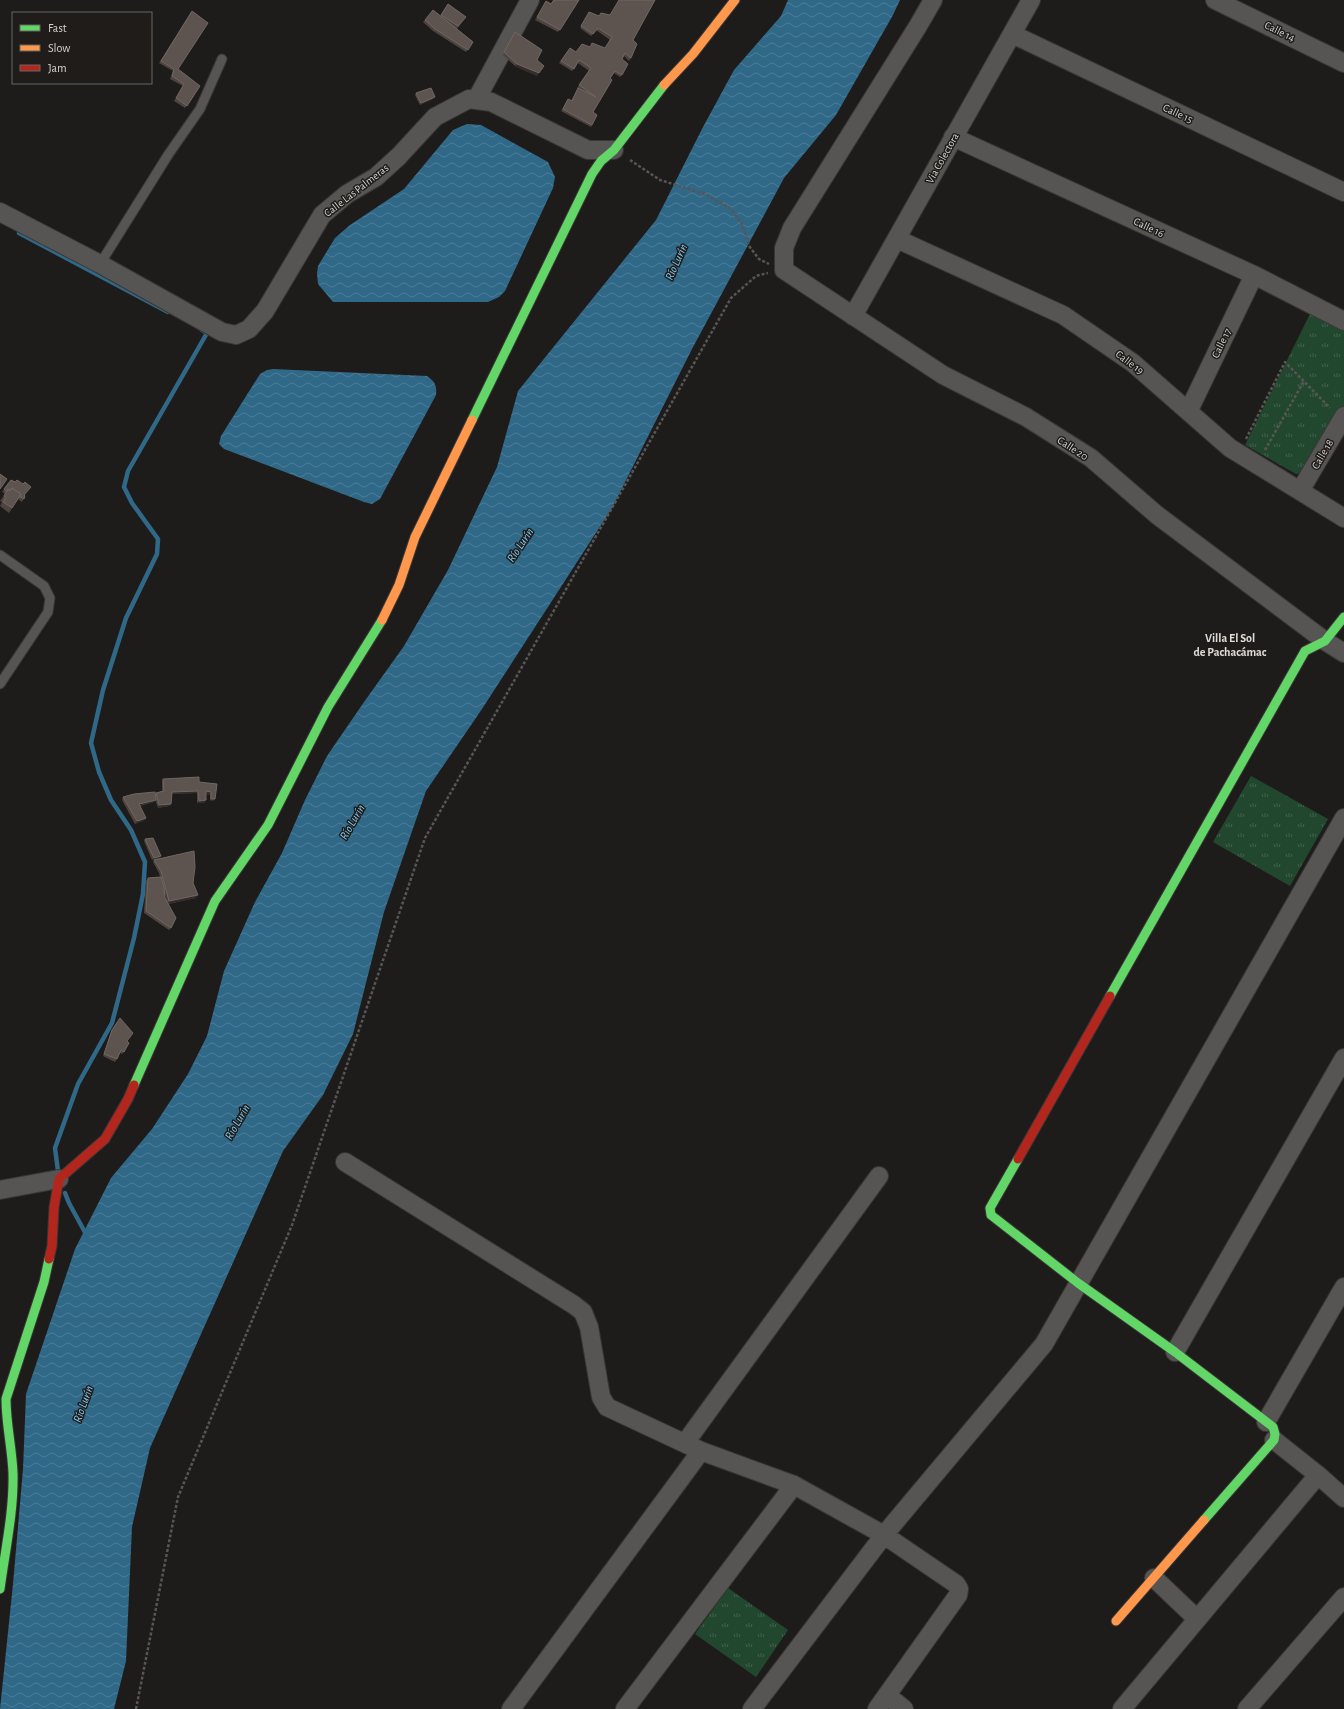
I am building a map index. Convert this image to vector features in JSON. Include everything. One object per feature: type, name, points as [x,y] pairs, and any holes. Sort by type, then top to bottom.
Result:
[{"type":"street","points":[[476,100],[530,0]]},
{"type":"street","points":[[0,1190],[60,1179],[105,1139],[128,1099],[216,901],[268,825],[328,707],[384,616],[398,585],[415,537],[592,174],[601,161],[614,150],[657,92],[693,54],[735,0]]},
{"type":"street","points":[[784,270],[784,248],[792,228],[933,0]]},
{"type":"street","name":"Via Colectora","points":[[853,316],[1031,0]]},
{"type":"street","name":"Calle 14","points":[[1216,0],[1344,63]]},
{"type":"street","name":"Calle 15","points":[[1012,34],[1344,192]]},
{"type":"street","name":"Calle Las Palmeras","points":[[100,264],[222,332],[236,335],[249,329],[265,311],[322,215],[347,194],[376,177],[399,156],[435,117],[469,99],[491,102],[588,150],[614,150]]},
{"type":"street","name":"Calle 16","points":[[953,137],[1254,275],[1344,321]]},
{"type":"street","points":[[0,212],[100,264]]},
{"type":"street","name":"Calle 19","points":[[897,239],[1063,315],[1133,363],[1230,448],[1344,518]]},
{"type":"street","name":"Calle 20","points":[[784,270],[943,375],[1026,417],[1090,458],[1157,516],[1325,641],[1344,653]]},
{"type":"street","name":"Calle 17","points":[[1188,410],[1254,275]]},
{"type":"street","name":"Calle 18","points":[[1300,491],[1343,418]]},
{"type":"street","points":[[1116,1621],[1274,1440],[1275,1430],[1175,1352],[1078,1283],[991,1215],[990,1208],[1305,651],[1325,641],[1344,617]]},
{"type":"street","points":[[752,1709],[884,1535],[1037,1354],[1344,818]]},
{"type":"street","points":[[1175,1352],[1344,1058]]},
{"type":"street","points":[[345,1162],[583,1312],[588,1323],[601,1397],[607,1407],[693,1447],[794,1484],[884,1535],[956,1584],[960,1589],[958,1595],[882,1702],[904,1709]]},
{"type":"street","points":[[512,1709],[879,1176]]},
{"type":"street","points":[[0,1589],[12,1499],[13,1472],[6,1424],[6,1399],[44,1282],[52,1246],[54,1207],[60,1179]]},
{"type":"street","points":[[1266,1422],[1344,1287]]},
{"type":"street","points":[[1274,1440],[1344,1498]]},
{"type":"street","points":[[1122,1709],[1318,1475]]},
{"type":"street","points":[[625,1709],[794,1484]]},
{"type":"street","points":[[1154,1578],[1197,1619]]},
{"type":"street","points":[[1247,1709],[1344,1596]]},
{"type":"lane","points":[[100,264],[168,155],[200,108],[222,59]]},
{"type":"lane","points":[[0,555],[44,586],[50,598],[48,612],[0,684]]},
{"type":"path","points":[[614,150],[660,180],[705,194],[731,209],[742,224],[749,246],[759,259],[784,270]]},
{"type":"path","points":[[136,1709],[178,1497],[292,1225],[425,838],[731,298],[756,276],[784,270]]},
{"type":"path","points":[[1239,453],[1285,362],[1343,418]]},
{"type":"path","points":[[1256,464],[1304,381]]},
{"type":"green space","points":[[1310,314],[1344,330],[1344,407],[1303,473],[1296,474],[1245,445]]},
{"type":"green space","points":[[1251,776],[1328,819],[1290,886],[1213,842]]},
{"type":"green space","points":[[728,1588],[788,1630],[756,1677],[695,1634]]},
{"type":"water","name":"Río Lurín","points":[[788,0],[900,0],[836,115],[784,178],[692,349],[612,508],[482,709],[426,791],[384,912],[353,1034],[323,1095],[283,1151],[150,1448],[132,1527],[126,1661],[114,1709],[0,1709],[23,1469],[26,1394],[75,1249],[111,1178],[152,1129],[188,1074],[207,1036],[224,971],[255,902],[282,853],[305,800],[327,756],[404,646],[448,570],[497,467],[518,391],[656,220],[703,127],[734,70],[781,16]]},
{"type":"water","points":[[467,124],[481,125],[548,162],[555,177],[553,188],[505,291],[499,297],[488,302],[333,302],[318,284],[317,274],[318,266],[335,238],[350,225],[404,189],[453,130]]},
{"type":"water","points":[[273,369],[427,376],[434,382],[436,386],[436,395],[380,499],[372,504],[364,502],[224,449],[219,444],[221,436],[260,374],[267,370]]},
{"type":"building","points":[[554,0],[579,0],[560,30],[537,17],[546,1],[551,4]]},
{"type":"building","points":[[619,0],[655,0],[633,40],[637,44],[631,58],[625,53],[622,59],[628,64],[622,75],[615,71],[610,78],[612,80],[593,112],[597,115],[592,125],[563,109],[568,99],[572,101],[578,88],[596,97],[579,85],[591,68],[579,60],[574,69],[561,61],[570,48],[576,52],[582,44],[590,47],[592,43],[605,48],[612,37],[598,28],[593,34],[581,26],[589,12],[599,16],[601,13],[610,15]]},
{"type":"building","points":[[448,4],[466,17],[458,26],[441,15]]},
{"type":"building","points":[[433,10],[473,42],[468,50],[435,29],[425,20]]},
{"type":"building","points":[[192,11],[208,23],[178,69],[200,86],[187,106],[176,98],[184,84],[172,76],[174,69],[161,61]]},
{"type":"building","points":[[515,32],[542,50],[537,60],[544,66],[539,73],[517,64],[504,52]]},
{"type":"building","points":[[431,88],[435,97],[421,103],[416,93]]},
{"type":"building","points":[[0,474],[7,479],[0,489]]},
{"type":"building","points":[[11,480],[15,482],[17,480],[23,484],[25,482],[31,487],[24,495],[24,499],[19,496],[21,494],[12,488],[10,490],[8,489],[7,492],[4,489]]},
{"type":"building","points":[[12,488],[21,494],[12,508],[3,502],[6,497],[4,496],[8,489],[10,491]]},
{"type":"building","points":[[199,777],[199,782],[217,784],[215,799],[211,799],[211,792],[206,791],[206,800],[199,801],[198,791],[172,792],[171,804],[159,805],[156,793],[164,791],[163,779]]},
{"type":"building","points":[[155,792],[156,800],[139,804],[146,818],[137,821],[123,797],[134,794]]},
{"type":"building","points":[[153,838],[161,856],[154,858],[145,839]]},
{"type":"building","points":[[194,851],[195,867],[193,883],[198,895],[169,901],[161,871],[154,860]]},
{"type":"building","points":[[161,877],[165,898],[176,918],[171,928],[146,911],[148,878]]},
{"type":"building","points":[[120,1018],[133,1033],[127,1041],[129,1043],[124,1052],[121,1050],[117,1059],[104,1054],[112,1030]]},
{"type":"waterway","points":[[19,233],[168,312]]},
{"type":"waterway","points":[[58,1171],[55,1148],[78,1084],[112,1023],[134,938],[143,894],[145,862],[131,830],[111,800],[99,772],[91,743],[103,690],[126,618],[157,554],[158,539],[132,503],[124,487],[128,471],[207,333],[202,330]]},
{"type":"waterway","points":[[65,1193],[87,1236]]},
{"type":"traffic: fast","points":[[472,420],[592,174],[601,161],[614,150],[664,85]]},
{"type":"traffic: fast","points":[[1110,996],[1305,651],[1325,641],[1344,617]]},
{"type":"traffic: fast","points":[[134,1085],[215,901],[268,825],[328,707],[382,620]]},
{"type":"traffic: fast","points":[[1018,1159],[990,1208],[991,1215],[1078,1283],[1175,1352],[1273,1427],[1275,1434],[1274,1440],[1204,1520]]},
{"type":"traffic: fast","points":[[0,1589],[11,1516],[13,1487],[6,1399],[44,1282],[49,1259]]},
{"type":"traffic: slow","points":[[664,85],[693,54],[735,0]]},
{"type":"traffic: slow","points":[[382,620],[399,585],[415,537],[472,420]]},
{"type":"traffic: slow","points":[[1116,1621],[1204,1520]]},
{"type":"traffic: jam","points":[[1018,1159],[1110,996]]},
{"type":"traffic: jam","points":[[49,1259],[52,1246],[54,1207],[59,1179],[105,1139],[128,1099],[134,1085]]},
{"type":"district","name":"Villa El Sol de Pachacámac","points":[[1230,645]]}]
